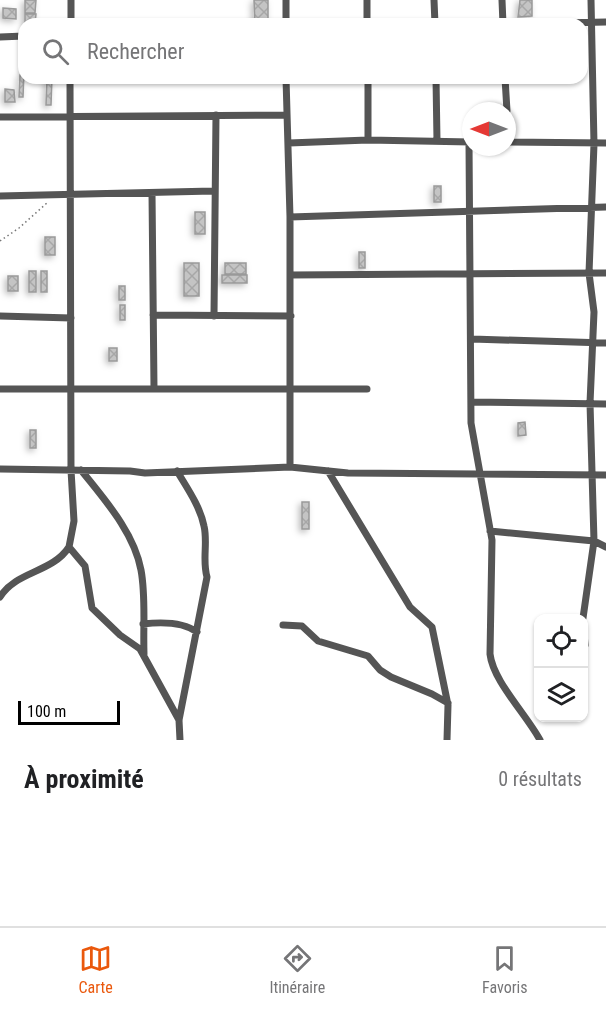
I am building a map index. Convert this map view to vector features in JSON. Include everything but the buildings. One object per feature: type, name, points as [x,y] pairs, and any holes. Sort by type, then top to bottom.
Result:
[{"type":"street","points":[[70,18],[71,0]]},
{"type":"street","points":[[286,0],[286,18]]},
{"type":"street","points":[[367,0],[367,18]]},
{"type":"street","points":[[434,0],[435,18]]},
{"type":"street","points":[[502,0],[503,18]]},
{"type":"street","points":[[584,614],[594,541],[590,403],[594,312],[589,273],[594,144],[591,0]]},
{"type":"street","points":[[588,22],[606,22]]},
{"type":"street","points":[[0,37],[18,36]]},
{"type":"street","points":[[0,597],[10,583],[52,564],[69,547],[74,521],[71,470],[70,84]]},
{"type":"street","points":[[286,84],[290,217],[290,467]]},
{"type":"street","points":[[368,84],[368,140]]},
{"type":"street","points":[[436,84],[437,141]]},
{"type":"street","points":[[505,84],[506,102]]},
{"type":"street","points":[[214,316],[213,191],[216,115]]},
{"type":"street","points":[[0,117],[286,116]]},
{"type":"street","points":[[289,143],[368,140],[462,142]]},
{"type":"street","points":[[516,142],[606,143]]},
{"type":"street","points":[[470,156],[471,423],[490,531],[491,664],[500,682],[514,698],[540,740]]},
{"type":"street","points":[[0,196],[213,191]]},
{"type":"street","points":[[152,193],[153,388]]},
{"type":"street","points":[[290,217],[606,207]]},
{"type":"street","points":[[290,276],[606,273]]},
{"type":"street","points":[[153,315],[291,316]]},
{"type":"street","points":[[0,316],[71,318]]},
{"type":"street","points":[[472,339],[606,343]]},
{"type":"street","points":[[0,389],[367,389]]},
{"type":"street","points":[[471,402],[606,404]]},
{"type":"street","points":[[0,469],[145,473],[290,467],[328,471],[606,475]]},
{"type":"street","points":[[81,470],[103,496],[135,552],[141,568],[144,657]]},
{"type":"street","points":[[177,471],[193,498],[204,525],[203,563],[207,577],[179,720],[180,740]]},
{"type":"street","points":[[328,471],[410,607],[432,627],[448,703],[447,740]]},
{"type":"street","points":[[490,531],[594,541],[606,547]]},
{"type":"street","points":[[69,547],[84,566],[92,608],[140,649],[179,720]]},
{"type":"street","points":[[143,624],[174,624],[190,627],[197,632]]},
{"type":"street","points":[[283,625],[302,626],[318,641],[368,656],[380,670],[391,677],[448,703]]},
{"type":"path","points":[[0,242],[49,201],[62,196]]}]
